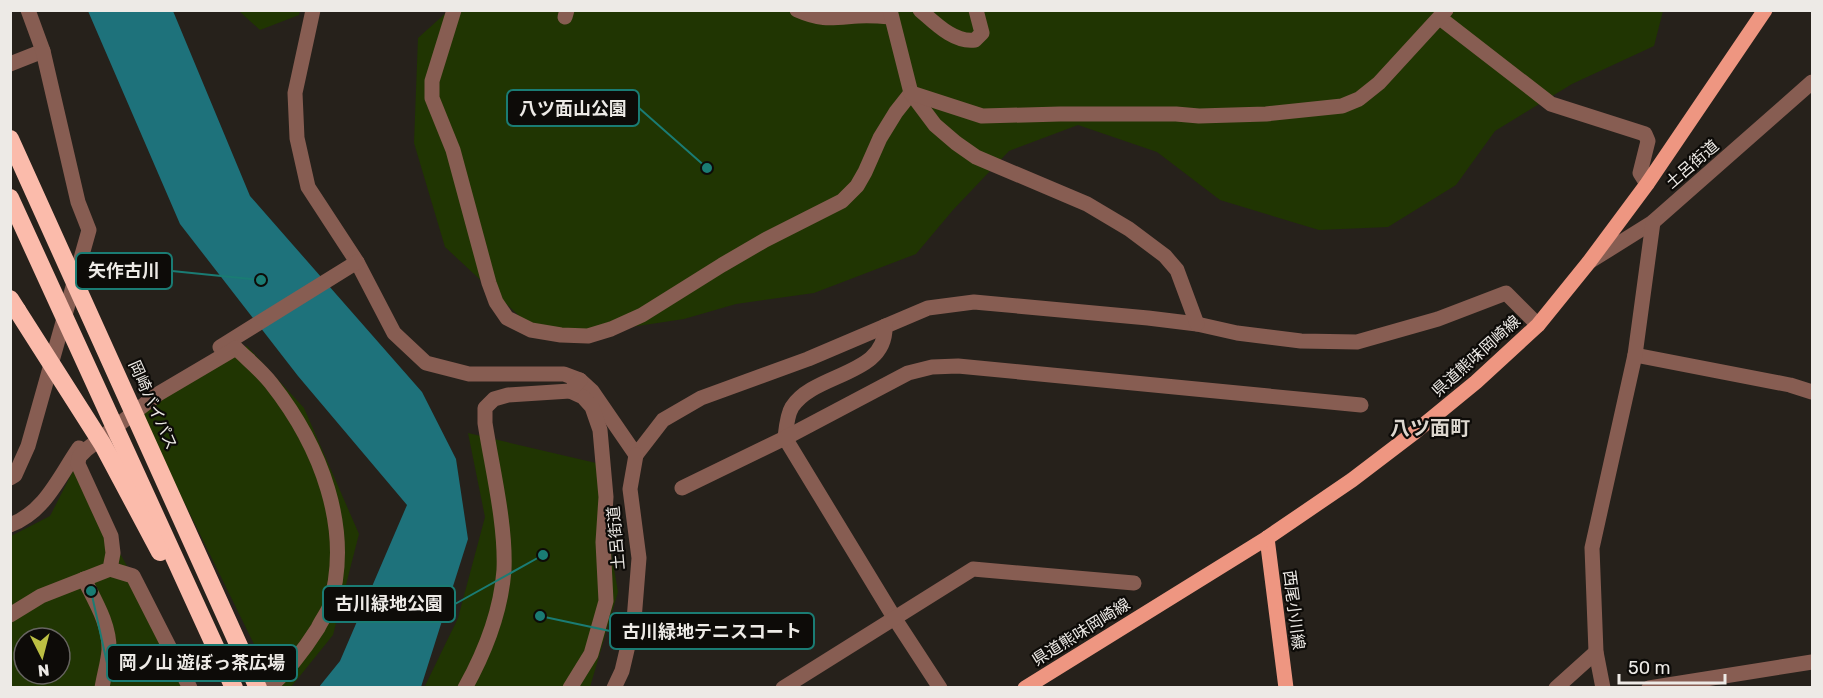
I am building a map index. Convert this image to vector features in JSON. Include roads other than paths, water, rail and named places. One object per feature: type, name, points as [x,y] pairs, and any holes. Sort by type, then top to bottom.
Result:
[{"type":"highway","name":"岡崎バイパス","points":[[10,139],[258,687]]},
{"type":"highway","points":[[10,198],[232,685]]},
{"type":"highway","points":[[14,304],[103,445],[157,546],[220,677],[232,685]]},
{"type":"main road","name":"県道熊味岡崎線","points":[[1025,687],[1267,537],[1352,480],[1476,382],[1538,324],[1589,262],[1647,184],[1765,10]]},
{"type":"main road","name":"西尾小川線","points":[[1267,537],[1286,687]]},
{"type":"street","points":[[10,478],[15,475],[27,446],[88,230],[78,202],[43,51],[28,10]]},
{"type":"street","points":[[313,10],[296,93],[297,138],[308,187],[357,262],[394,333],[426,363],[469,374],[564,374],[592,407],[600,430],[606,498],[603,542],[606,601],[591,654],[570,687]]},
{"type":"street","points":[[454,10],[432,81],[432,98],[453,150],[496,302],[507,318],[531,330],[561,335],[588,336],[611,329],[642,315],[765,240],[842,201],[857,186],[880,138],[911,93]]},
{"type":"street","points":[[797,10],[821,18],[838,19],[859,15],[890,14],[911,93],[935,125],[976,157],[1087,204],[1129,229],[1165,256],[1177,270],[1197,324]]},
{"type":"street","points":[[920,10],[947,32],[969,41],[975,40],[982,33],[976,10]]},
{"type":"street","points":[[911,93],[982,116],[1060,114],[1199,116],[1266,114],[1342,106],[1359,99],[1379,83],[1443,14],[1551,104],[1645,134],[1648,141],[1640,173],[1647,184]]},
{"type":"street","points":[[10,64],[43,51]]},
{"type":"street","name":"土呂街道","points":[[1589,262],[1653,222],[1812,82]]},
{"type":"street","points":[[1603,687],[1596,652],[1592,548],[1635,355],[1653,222]]},
{"type":"street","points":[[10,525],[21,521],[46,500],[82,444],[159,384],[357,262]]},
{"type":"street","points":[[617,427],[633,433],[644,431],[701,398],[808,359],[928,308],[974,302],[1197,324],[1237,333],[1301,341],[1357,342],[1438,319],[1506,293],[1538,324]]},
{"type":"street","points":[[885,326],[882,344],[870,359],[814,387],[792,407],[785,438],[895,620],[940,687]]},
{"type":"street","points":[[110,569],[111,536],[78,464],[79,457],[158,394],[236,348],[270,381],[295,417],[318,462],[334,512],[338,559],[328,609],[304,651],[269,687]]},
{"type":"street","points":[[1635,355],[1790,385],[1812,392]]},
{"type":"street","points":[[682,488],[908,374],[932,367],[958,366],[1361,405]]},
{"type":"street","points":[[465,687],[493,626],[504,568],[503,536],[485,423],[485,408],[494,399],[508,395],[575,386],[592,392],[636,455],[663,420]]},
{"type":"street","name":"土呂街道","points":[[614,687],[622,671],[634,620],[639,558],[630,489],[636,455]]},
{"type":"street","points":[[10,615],[41,596],[110,569],[134,576],[190,687]]},
{"type":"street","points":[[783,687],[895,620],[973,569],[1134,584]]},
{"type":"street","points":[[84,579],[107,633],[109,649],[102,687]]},
{"type":"street","points":[[1556,687],[1596,652]]},
{"type":"street","points":[[1649,687],[1693,684],[1812,662]]},
{"type":"water","points":[[88,11],[173,11],[250,196],[422,392],[456,459],[468,539],[421,687],[319,687],[340,661],[407,505],[298,376],[180,224]]},
{"type":"place","name":"八ツ面山公園","points":[[707,168]]},
{"type":"place","name":"矢作古川","points":[[261,280]]},
{"type":"place","name":"古川緑地公園","points":[[543,555]]},
{"type":"place","name":"岡ノ山 遊ぼっ茶広場","points":[[91,591]]},
{"type":"place","name":"古川緑地テニスコート","points":[[540,616]]},
{"type":"district","name":"八ツ面町","points":[[1430,428]]}]
